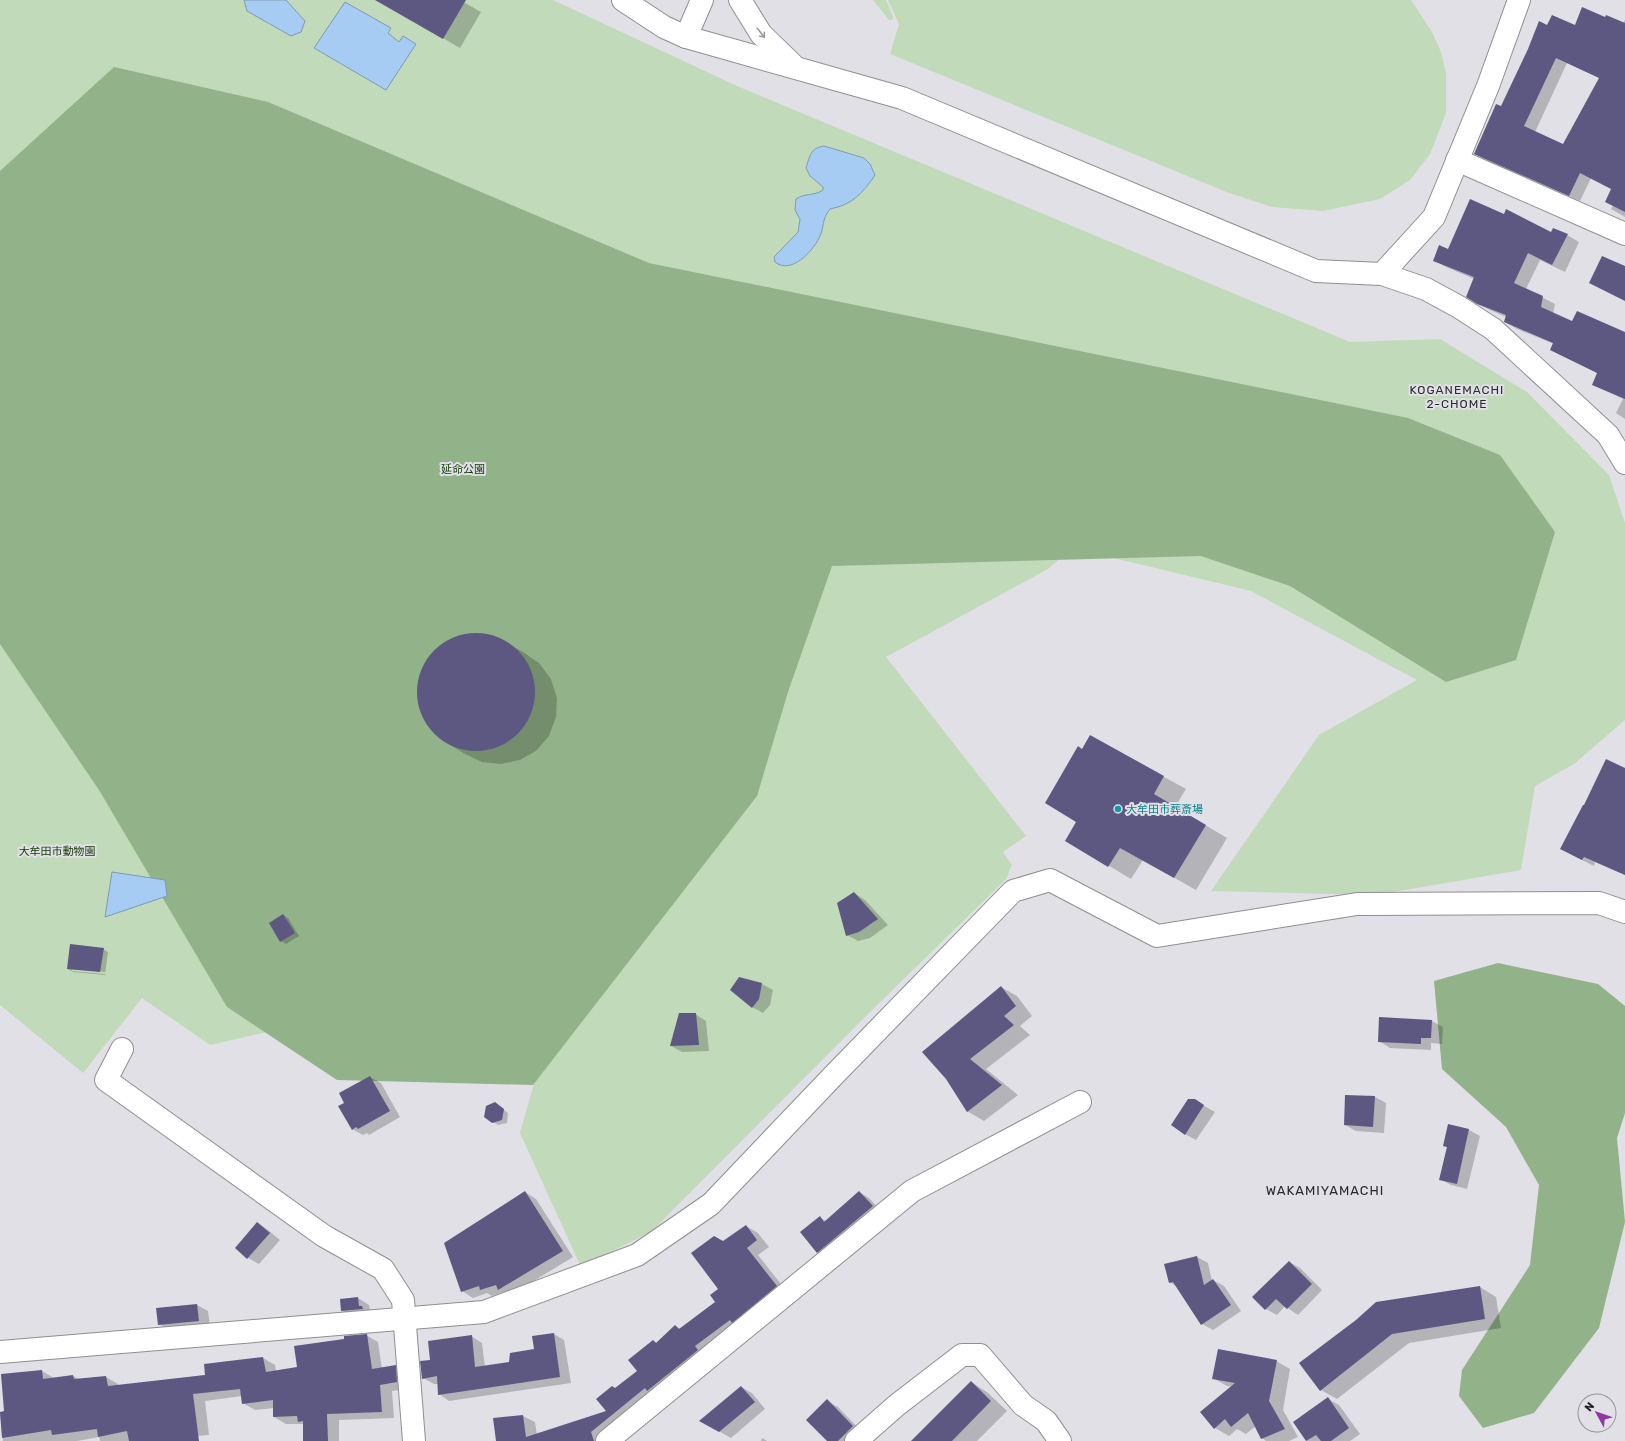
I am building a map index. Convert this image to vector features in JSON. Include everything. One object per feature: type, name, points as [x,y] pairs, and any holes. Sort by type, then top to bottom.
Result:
[{"type":"street","points":[[623,0],[664,27],[686,37],[902,98],[1316,271],[1382,274],[1426,289],[1459,307],[1493,329],[1608,435],[1625,463]]},
{"type":"street","points":[[686,37],[702,0]]},
{"type":"street","points":[[740,0],[761,34],[796,68]]},
{"type":"street","points":[[1382,274],[1434,217],[1488,86],[1519,0]]},
{"type":"street","points":[[1457,160],[1625,234]]},
{"type":"street","points":[[0,1352],[484,1312],[637,1255],[711,1204],[838,1070],[1013,891],[1050,880],[1157,936],[1357,904],[1599,903],[1625,912]]},
{"type":"street","points":[[122,1050],[106,1080],[324,1236],[383,1269],[403,1300],[403,1318],[414,1441]]},
{"type":"street","points":[[609,1441],[912,1191],[1080,1102]]},
{"type":"street","points":[[856,1441],[897,1405],[962,1355],[980,1355],[1023,1405],[1046,1421],[1060,1441]]},
{"type":"green space","name":"延命公園","points":[[0,0],[553,0],[737,86],[1350,342],[1440,339],[1527,392],[1609,475],[1625,523],[1625,720],[1574,764],[1535,786],[1521,870],[1376,895],[1211,891],[1319,735],[1417,680],[1251,591],[1072,548],[1048,569],[886,657],[1026,836],[1003,852],[1012,865],[1006,879],[868,1014],[652,1231],[581,1267],[520,1133],[550,1027],[298,1025],[210,1045],[142,998],[83,1073],[0,1005]]},
{"type":"green space","points":[[873,0],[886,0],[893,17],[892,20],[889,20]]},
{"type":"green space","points":[[888,0],[1411,0],[1432,32],[1441,52],[1446,73],[1446,113],[1430,154],[1410,180],[1380,199],[1323,211],[1272,207],[1229,193],[890,54],[899,24]]},
{"type":"green space","name":"延命公園","points":[[114,67],[268,102],[649,263],[1408,418],[1500,455],[1555,532],[1516,660],[1446,682],[1290,586],[1201,556],[832,566],[788,692],[757,796],[533,1085],[337,1080],[227,1007],[99,790],[0,644],[0,171]]},
{"type":"green space","points":[[1498,963],[1598,984],[1625,1006],[1625,1113],[1617,1138],[1625,1222],[1599,1328],[1534,1413],[1483,1428],[1459,1396],[1462,1370],[1530,1265],[1539,1185],[1506,1127],[1442,1069],[1434,981]]},
{"type":"water","points":[[244,0],[286,0],[305,21],[301,32],[291,36],[247,11]]},
{"type":"water","points":[[345,2],[391,28],[388,33],[399,42],[403,36],[416,44],[386,90],[314,48]]},
{"type":"water","points":[[824,146],[864,158],[870,164],[875,175],[861,193],[851,201],[845,205],[830,209],[825,217],[819,238],[807,255],[794,264],[788,266],[781,265],[775,262],[774,257],[798,232],[800,219],[795,210],[796,199],[823,190],[823,187],[810,176],[806,168],[811,153],[819,147]]},
{"type":"water","points":[[112,872],[165,880],[167,896],[105,917]]},
{"type":"building","points":[[375,0],[466,0],[443,39]]},
{"type":"building","points":[[1582,7],[1605,17],[1606,15],[1625,23],[1625,212],[1605,202],[1611,189],[1580,173],[1569,196],[1474,154],[1496,104],[1501,106],[1528,49],[1539,21],[1547,25],[1552,15],[1575,25]],"holes":[[[1556,58],[1599,78],[1563,144],[1524,126]]]},
{"type":"building","points":[[1470,199],[1504,214],[1506,209],[1551,232],[1553,228],[1568,234],[1552,265],[1528,253],[1514,283],[1543,296],[1541,307],[1572,321],[1577,311],[1625,332],[1625,399],[1592,385],[1597,373],[1550,350],[1553,343],[1504,322],[1506,315],[1477,304],[1466,297],[1474,277],[1433,261],[1439,245],[1448,249]]},
{"type":"building","points":[[1602,256],[1625,266],[1625,301],[1589,283]]},
{"type":"building","points":[[476,633],[499,637],[518,650],[531,669],[535,692],[531,715],[518,734],[499,747],[476,751],[453,747],[434,734],[421,715],[417,692],[421,669],[434,650],[453,637]]},
{"type":"building","name":"大牟田市葬斎場","points":[[1090,735],[1164,776],[1154,794],[1206,825],[1174,878],[1120,848],[1108,867],[1065,841],[1076,822],[1045,803],[1078,746],[1082,749]]},
{"type":"building","points":[[1606,759],[1625,768],[1625,875],[1584,857],[1582,860],[1560,849],[1584,805]]},
{"type":"building","points":[[854,892],[878,919],[859,932],[846,936],[837,903]]},
{"type":"building","points":[[283,914],[295,933],[280,942],[269,923]]},
{"type":"building","points":[[70,944],[104,948],[100,972],[67,969]]},
{"type":"building","points":[[739,977],[762,983],[759,999],[752,1008],[730,990]]},
{"type":"building","points":[[1001,986],[1016,1006],[1004,1016],[1014,1025],[970,1059],[1002,1085],[967,1112],[946,1079],[922,1052]]},
{"type":"building","points":[[679,1013],[696,1013],[699,1045],[670,1046]]},
{"type":"building","points":[[1379,1017],[1432,1020],[1431,1038],[1421,1038],[1421,1044],[1378,1042]]},
{"type":"building","points":[[370,1076],[390,1111],[358,1129],[356,1127],[352,1130],[338,1106],[344,1103],[339,1093]]},
{"type":"building","points":[[1345,1095],[1375,1096],[1373,1127],[1344,1125]]},
{"type":"building","points":[[1188,1099],[1195,1099],[1204,1105],[1185,1135],[1171,1125]]},
{"type":"building","points":[[495,1102],[504,1109],[502,1120],[492,1123],[484,1117],[486,1106]]},
{"type":"building","points":[[1448,1124],[1469,1129],[1457,1184],[1439,1180],[1447,1147],[1443,1146]]},
{"type":"building","points":[[525,1191],[563,1251],[498,1290],[496,1285],[480,1290],[479,1286],[461,1292],[444,1243]]},
{"type":"building","points":[[859,1191],[873,1206],[817,1253],[800,1232],[820,1216],[824,1222]]},
{"type":"building","points":[[257,1222],[270,1233],[247,1259],[235,1248]]},
{"type":"building","points":[[746,1225],[757,1240],[747,1248],[777,1286],[732,1323],[730,1320],[695,1346],[698,1350],[647,1391],[645,1388],[591,1432],[594,1441],[496,1441],[493,1418],[523,1415],[526,1437],[606,1411],[596,1399],[612,1386],[615,1388],[637,1371],[628,1360],[653,1340],[656,1343],[675,1325],[679,1329],[715,1302],[710,1295],[718,1289],[691,1253],[714,1236],[723,1241]]},
{"type":"building","points":[[1197,1256],[1204,1285],[1213,1279],[1231,1305],[1201,1325],[1173,1282],[1169,1283],[1164,1264]]},
{"type":"building","points":[[1289,1261],[1312,1284],[1287,1309],[1276,1299],[1265,1310],[1252,1297]]},
{"type":"building","points":[[1480,1286],[1485,1319],[1392,1334],[1320,1391],[1299,1363],[1356,1320],[1376,1302]]},
{"type":"building","points":[[358,1297],[359,1306],[362,1306],[363,1309],[341,1311],[340,1299]]},
{"type":"building","points":[[197,1304],[199,1321],[158,1325],[156,1308]]},
{"type":"building","points":[[554,1333],[560,1377],[438,1395],[437,1376],[422,1379],[420,1361],[430,1360],[428,1341],[472,1335],[475,1367],[509,1362],[510,1353],[534,1349],[532,1336]]},
{"type":"building","points":[[367,1334],[372,1369],[396,1365],[397,1382],[380,1385],[382,1412],[327,1414],[328,1441],[303,1441],[303,1421],[298,1422],[297,1416],[273,1417],[273,1400],[242,1404],[240,1389],[193,1394],[199,1441],[129,1441],[127,1431],[98,1437],[97,1429],[52,1435],[51,1430],[2,1438],[0,1412],[4,1411],[1,1374],[42,1370],[43,1379],[73,1375],[74,1379],[106,1376],[108,1386],[205,1375],[204,1364],[263,1357],[266,1372],[297,1367],[294,1346],[344,1339],[344,1336]]},
{"type":"building","points":[[1218,1349],[1277,1360],[1269,1401],[1285,1429],[1261,1439],[1248,1413],[1231,1427],[1225,1419],[1214,1429],[1200,1412],[1235,1383],[1212,1379]]},
{"type":"building","points":[[971,1381],[991,1401],[952,1441],[911,1441]]},
{"type":"building","points":[[741,1386],[755,1402],[719,1432],[699,1421]]},
{"type":"building","points":[[1328,1397],[1349,1428],[1331,1441],[1321,1441],[1316,1435],[1306,1441],[1293,1422]]},
{"type":"building","points":[[827,1399],[853,1426],[838,1441],[827,1441],[806,1420]]},
{"type":"place","name":"大牟田市葬斎場","points":[[1118,809]]},
{"type":"district","name":"KOGANEMACHI 2-CHOME","points":[[1457,397]]},
{"type":"district","name":"WAKAMIYAMACHI","points":[[1325,1190]]},
{"type":"park label","name":"大牟田市動物園","points":[[57,851]]}]
